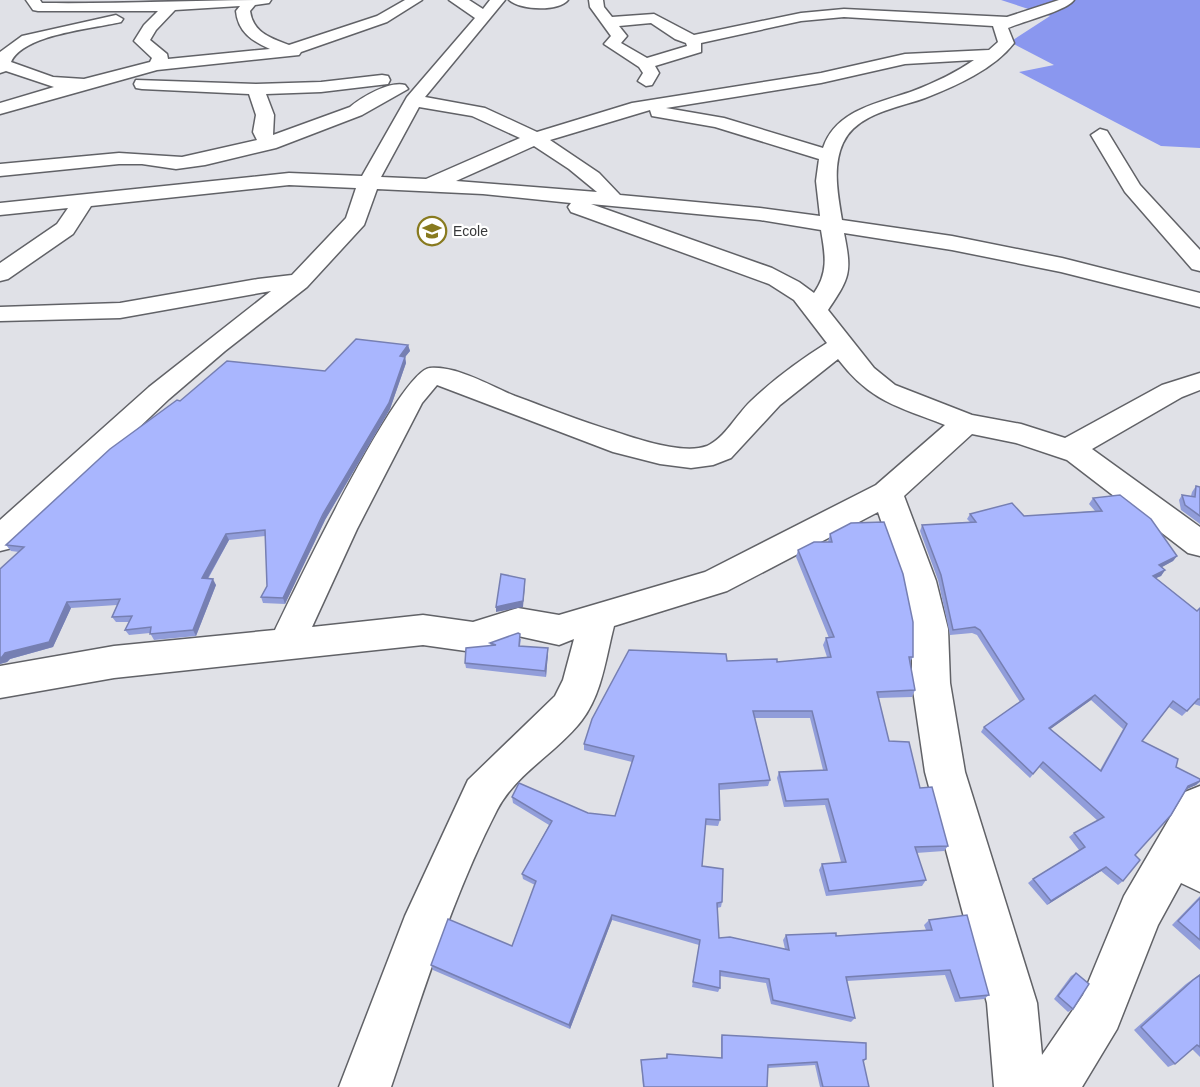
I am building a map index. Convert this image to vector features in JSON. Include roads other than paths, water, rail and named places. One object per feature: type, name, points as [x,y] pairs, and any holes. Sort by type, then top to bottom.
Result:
[{"type":"street","points":[[0,109],[156,65],[243,58],[290,50],[382,19],[415,0]]},
{"type":"street","points":[[456,0],[490,9]]},
{"type":"street","points":[[516,0],[552,6],[561,0]]},
{"type":"street","points":[[596,0],[597,7],[619,36],[612,44],[645,64],[651,73],[632,108]]},
{"type":"street","points":[[892,0],[890,16],[899,31]]},
{"type":"street","points":[[814,312],[835,281],[838,266],[825,168],[827,154],[834,141],[855,117],[933,89],[980,66],[1006,43],[1000,26],[1033,12],[1060,6],[1067,0]]},
{"type":"street","points":[[258,1],[243,11],[244,26],[249,33],[313,60]]},
{"type":"street","points":[[27,39],[36,3],[133,8],[173,3],[258,1]]},
{"type":"street","points":[[156,65],[161,57],[142,40],[173,3]]},
{"type":"street","points":[[133,8],[103,23],[27,39],[2,61],[51,82],[84,84],[256,89],[321,87],[382,80]]},
{"type":"street","points":[[0,539],[159,393],[216,345],[299,282],[356,220],[369,181],[411,95],[490,9]]},
{"type":"street","points":[[610,22],[654,18],[680,36],[693,40],[801,17],[844,13],[1009,22]]},
{"type":"street","points":[[645,64],[695,49],[693,40]]},
{"type":"street","points":[[431,184],[533,139],[632,108],[793,83],[859,69],[893,54],[994,54]]},
{"type":"street","points":[[337,68],[364,73],[411,95],[488,115],[533,139],[599,181],[613,200]]},
{"type":"street","points":[[859,69],[900,101]]},
{"type":"street","points":[[256,89],[266,116],[262,132],[307,179]]},
{"type":"street","points":[[0,170],[77,161],[138,158],[179,164],[279,150],[356,111],[411,95]]},
{"type":"street","points":[[632,108],[718,122],[827,154]]},
{"type":"street","points":[[1100,135],[1132,188],[1200,264]]},
{"type":"street","points":[[0,209],[83,202],[272,180],[307,179],[431,184],[760,214],[952,243],[1062,265],[1198,298]]},
{"type":"street","points":[[557,197],[632,229],[767,274],[803,295],[840,346],[864,374],[885,391],[966,423],[1021,434],[1078,453],[1200,544]]},
{"type":"street","points":[[0,274],[65,229],[83,202]]},
{"type":"street","points":[[0,314],[85,314],[137,309],[260,284],[299,282]]},
{"type":"street","points":[[286,644],[340,529],[410,400],[430,376],[449,379],[603,439],[648,452],[703,458],[726,446],[760,407],[804,370],[840,346]]},
{"type":"street","points":[[1069,449],[1172,392],[1200,381]]},
{"type":"street","points":[[0,682],[114,662],[423,630],[473,637],[518,622],[559,630],[598,616],[715,582],[887,493],[966,423]]},
{"type":"street","points":[[887,493],[919,580],[930,629],[931,683],[945,772],[1012,1002],[1020,1087]]},
{"type":"street","points":[[364,1087],[421,932],[483,794],[502,772],[569,708],[582,681],[598,616]]},
{"type":"street","points":[[1052,1087],[1100,1012],[1140,912],[1187,862],[1200,806]]},
{"type":"place","name":"Ecole","points":[[432,231]]}]
